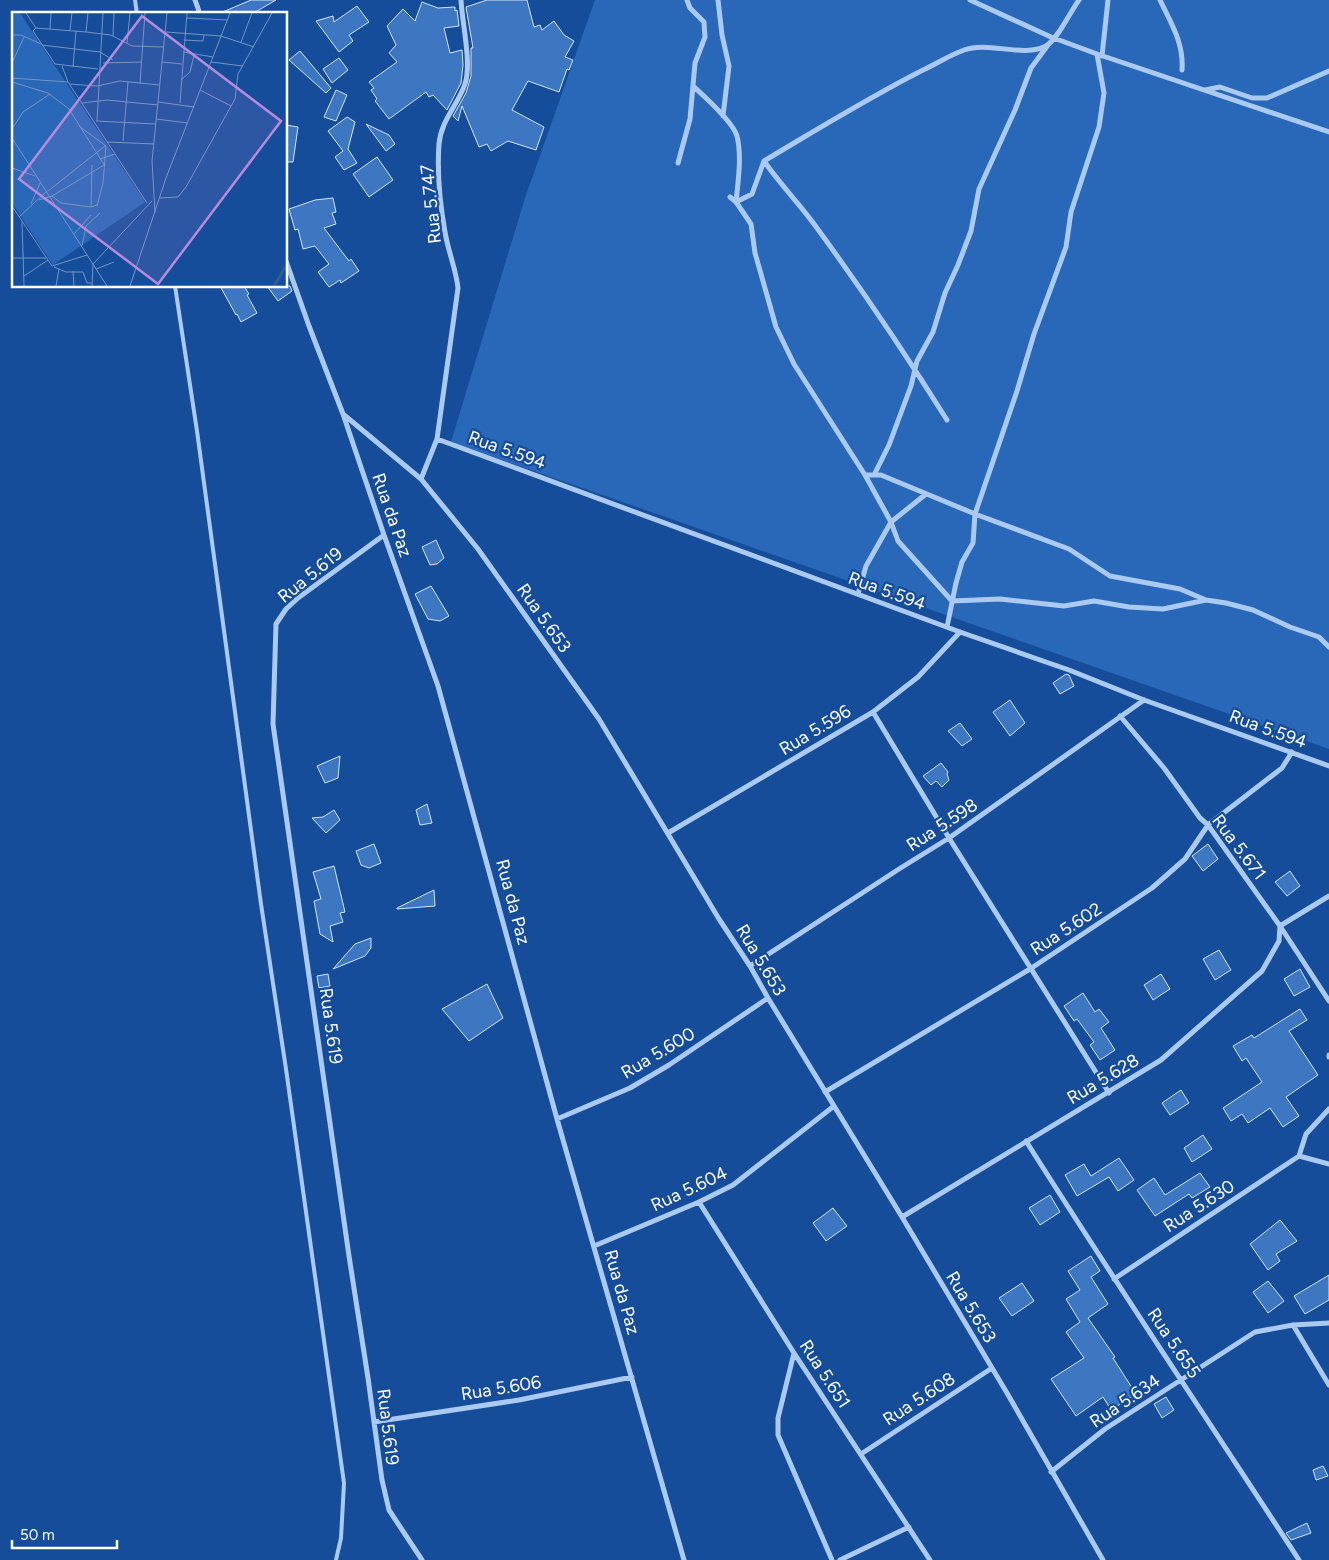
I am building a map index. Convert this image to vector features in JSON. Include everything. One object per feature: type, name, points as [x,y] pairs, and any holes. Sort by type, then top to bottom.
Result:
[{"type":"street","points":[[195,0],[199,12]]},
{"type":"street","name":"Rua 5.747","points":[[421,479],[437,439],[458,288],[456,273],[445,233],[440,193],[439,143],[442,126],[465,84],[468,66],[461,0]]},
{"type":"street","points":[[678,164],[690,119],[695,63],[704,37],[704,22],[690,8],[686,0]]},
{"type":"street","points":[[718,0],[728,66],[723,116]]},
{"type":"street","points":[[970,0],[1055,38],[1100,55],[1329,132]]},
{"type":"street","points":[[874,475],[889,445],[917,361],[933,332],[945,293],[971,231],[979,188],[1032,68],[1055,38],[1079,0]]},
{"type":"street","points":[[947,627],[962,562],[973,543],[974,514],[1017,391],[1034,334],[1066,247],[1071,212],[1099,127],[1104,93],[1100,55],[1108,0]]},
{"type":"street","points":[[1160,0],[1177,34],[1183,58],[1182,70]]},
{"type":"street","points":[[736,202],[752,194],[764,161],[850,110],[965,49],[993,48],[1034,51],[1048,45]]},
{"type":"street","points":[[1204,90],[1220,87],[1252,98],[1267,98],[1329,71]]},
{"type":"street","points":[[694,87],[716,107],[737,135],[739,164],[736,202]]},
{"type":"street","points":[[764,161],[778,182],[813,222],[868,299],[947,420]]},
{"type":"street","points":[[730,197],[736,202],[751,224],[755,253],[776,327],[794,364],[864,475],[891,522],[898,541],[952,601]]},
{"type":"street","name":"Rua da Paz","points":[[288,267],[343,414],[438,686],[557,1119],[684,1560]]},
{"type":"street","name":"Rua 5.653","points":[[343,414],[421,479],[478,549],[599,719],[902,1217],[1103,1560]]},
{"type":"street","name":"Rua 5.594","points":[[437,439],[960,632],[1069,670],[1144,700],[1329,766]]},
{"type":"street","points":[[864,475],[881,475],[974,514],[1069,549],[1110,576],[1180,589],[1206,600],[1253,610],[1290,627],[1319,637],[1329,647]]},
{"type":"street","points":[[858,594],[866,566],[891,522],[926,494]]},
{"type":"street","name":"Rua 5.619","points":[[384,535],[298,598],[286,609],[276,624],[273,724],[382,1480],[389,1510],[422,1560]]},
{"type":"street","points":[[952,601],[1000,599],[1064,606],[1094,602],[1163,609],[1206,600]]},
{"type":"street","name":"Rua 5.596","points":[[668,833],[873,712],[918,677],[960,632]]},
{"type":"street","name":"Rua 5.598","points":[[750,966],[949,838],[1144,700]]},
{"type":"street","points":[[873,712],[1108,1093]]},
{"type":"street","name":"Rua 5.671","points":[[1120,716],[1164,768],[1200,818],[1208,825],[1280,926],[1329,1001]]},
{"type":"street","name":"Rua 5.602","points":[[825,1092],[1030,969],[1152,888],[1185,859],[1208,825],[1282,768],[1292,752]]},
{"type":"street","points":[[1280,926],[1329,896]]},
{"type":"street","name":"Rua 5.628","points":[[902,1217],[1161,1060],[1262,971],[1279,941],[1280,926]]},
{"type":"street","name":"Rua 5.600","points":[[557,1119],[630,1088],[669,1065],[768,998]]},
{"type":"street","name":"Rua 5.604","points":[[594,1246],[699,1202],[733,1185],[834,1106]]},
{"type":"street","points":[[1329,1109],[1306,1134],[1299,1156],[1329,1164]]},
{"type":"street","name":"Rua 5.655","points":[[1026,1142],[1299,1560]]},
{"type":"street","name":"Rua 5.630","points":[[1114,1279],[1299,1156]]},
{"type":"street","name":"Rua 5.651","points":[[699,1202],[794,1353],[930,1560]]},
{"type":"street","name":"Rua 5.634","points":[[1051,1472],[1106,1429],[1255,1332],[1292,1325],[1329,1322]]},
{"type":"street","points":[[1292,1325],[1329,1385]]},
{"type":"street","points":[[794,1353],[778,1418],[778,1435],[832,1560]]},
{"type":"street","name":"Rua 5.608","points":[[861,1454],[992,1368]]},
{"type":"street","name":"Rua 5.606","points":[[374,1422],[519,1400],[632,1377]]},
{"type":"street","points":[[840,1560],[909,1528]]},
{"type":"lane","points":[[175,288],[217,572],[261,904],[344,1483],[340,1538],[336,1560]]},
{"type":"shaded area","points":[[595,0],[1329,0],[1329,749],[451,442],[525,198]]},
{"type":"building","points":[[251,0],[276,0],[255,12],[223,12]]},
{"type":"building","points":[[487,0],[527,0],[534,27],[540,25],[542,30],[554,21],[564,35],[574,41],[565,57],[573,60],[569,70],[567,69],[559,92],[528,81],[512,110],[544,127],[536,150],[508,141],[491,151],[487,144],[479,147],[462,106],[458,121],[453,116],[466,93],[471,76],[471,48],[473,48],[466,7]]},
{"type":"building","points":[[422,2],[438,8],[455,7],[455,11],[457,10],[459,26],[444,28],[450,53],[462,50],[461,83],[447,110],[433,95],[429,97],[426,92],[389,119],[375,101],[377,99],[371,90],[374,88],[369,82],[397,62],[389,53],[396,45],[387,26],[403,9],[415,21]]},
{"type":"building","points":[[357,6],[369,22],[349,35],[353,41],[339,52],[316,21],[333,16],[334,22]]},
{"type":"building","points":[[300,51],[331,88],[326,93],[289,60]]},
{"type":"building","points":[[339,58],[348,70],[332,83],[323,69]]},
{"type":"building","points":[[336,90],[347,95],[336,121],[324,117]]},
{"type":"building","points":[[347,117],[355,122],[348,149],[357,163],[344,170],[335,157],[343,151],[328,131]]},
{"type":"building","points":[[366,124],[389,135],[395,144],[386,151]]},
{"type":"building","points":[[288,125],[298,127],[293,162],[288,162]]},
{"type":"building","points":[[377,157],[393,180],[369,197],[353,174]]},
{"type":"building","points":[[333,198],[336,212],[332,213],[336,224],[324,228],[359,271],[341,283],[340,280],[329,287],[318,272],[329,264],[315,246],[303,249],[298,229],[295,230],[289,209],[315,200]]},
{"type":"building","points":[[290,286],[292,291],[278,301],[268,288],[288,288]]},
{"type":"building","points":[[221,288],[245,288],[249,294],[247,295],[257,313],[241,322]]},
{"type":"building","points":[[436,540],[444,558],[437,564],[430,565],[422,547]]},
{"type":"building","points":[[431,586],[449,616],[440,621],[428,619],[415,594]]},
{"type":"building","points":[[1066,674],[1069,675],[1074,686],[1060,694],[1053,683]]},
{"type":"building","points":[[1010,700],[1025,723],[1010,736],[993,712]]},
{"type":"building","points":[[960,723],[972,739],[962,746],[948,731]]},
{"type":"building","points":[[340,756],[338,778],[325,783],[317,766]]},
{"type":"building","points":[[941,763],[948,772],[949,780],[942,787],[936,781],[931,785],[923,776]]},
{"type":"building","points":[[427,804],[432,823],[420,825],[416,810]]},
{"type":"building","points":[[334,810],[340,820],[326,833],[312,818],[323,817]]},
{"type":"building","points":[[374,844],[381,863],[369,868],[361,865],[356,851]]},
{"type":"building","points":[[1208,844],[1218,859],[1203,871],[1192,856]]},
{"type":"building","points":[[334,866],[345,912],[340,913],[343,922],[330,926],[333,942],[320,934],[314,901],[321,899],[313,872]]},
{"type":"building","points":[[1290,871],[1300,886],[1287,896],[1275,882]]},
{"type":"building","points":[[434,890],[435,906],[397,909],[397,908]]},
{"type":"building","points":[[371,938],[371,948],[365,956],[333,969],[355,944]]},
{"type":"building","points":[[1219,950],[1231,970],[1215,980],[1203,959]]},
{"type":"building","points":[[1300,969],[1310,987],[1294,996],[1284,979]]},
{"type":"building","points":[[328,974],[330,986],[319,988],[317,976]]},
{"type":"building","points":[[1161,974],[1170,989],[1153,1000],[1144,985]]},
{"type":"building","points":[[487,984],[503,1018],[469,1041],[442,1009]]},
{"type":"building","points":[[1083,993],[1095,1012],[1099,1009],[1109,1022],[1101,1028],[1115,1050],[1100,1060],[1090,1045],[1094,1042],[1077,1019],[1074,1021],[1064,1006]]},
{"type":"building","points":[[1300,1009],[1307,1020],[1289,1031],[1318,1075],[1286,1097],[1299,1116],[1283,1127],[1270,1108],[1248,1123],[1242,1114],[1231,1121],[1223,1108],[1262,1082],[1246,1058],[1242,1061],[1233,1046],[1252,1035],[1254,1038]]},
{"type":"building","points":[[1181,1090],[1189,1103],[1170,1115],[1162,1103]]},
{"type":"building","points":[[1203,1135],[1212,1149],[1192,1162],[1184,1148]]},
{"type":"building","points":[[1119,1158],[1134,1180],[1118,1191],[1109,1177],[1077,1196],[1065,1175],[1084,1164],[1091,1176]]},
{"type":"building","points":[[1200,1173],[1210,1187],[1192,1198],[1189,1194],[1155,1216],[1137,1190],[1154,1178],[1165,1195]]},
{"type":"building","points":[[1050,1195],[1060,1212],[1040,1225],[1029,1208]]},
{"type":"building","points":[[833,1208],[847,1226],[826,1241],[813,1223]]},
{"type":"building","points":[[1280,1220],[1297,1241],[1276,1254],[1280,1261],[1268,1270],[1250,1244]]},
{"type":"building","points":[[1091,1256],[1100,1271],[1091,1277],[1108,1304],[1088,1318],[1115,1357],[1113,1358],[1136,1394],[1111,1410],[1103,1397],[1076,1416],[1051,1379],[1084,1358],[1066,1332],[1080,1322],[1066,1299],[1080,1290],[1068,1271]]},
{"type":"building","points":[[1329,1275],[1329,1300],[1305,1314],[1294,1296]]},
{"type":"building","points":[[1268,1281],[1284,1301],[1268,1313],[1253,1292]]},
{"type":"building","points":[[1022,1283],[1034,1301],[1012,1316],[999,1298]]},
{"type":"building","points":[[1166,1397],[1174,1410],[1162,1418],[1154,1404]]},
{"type":"building","points":[[1323,1466],[1328,1476],[1316,1480],[1313,1470]]},
{"type":"building","points":[[1307,1523],[1311,1533],[1291,1540],[1286,1533]]}]
